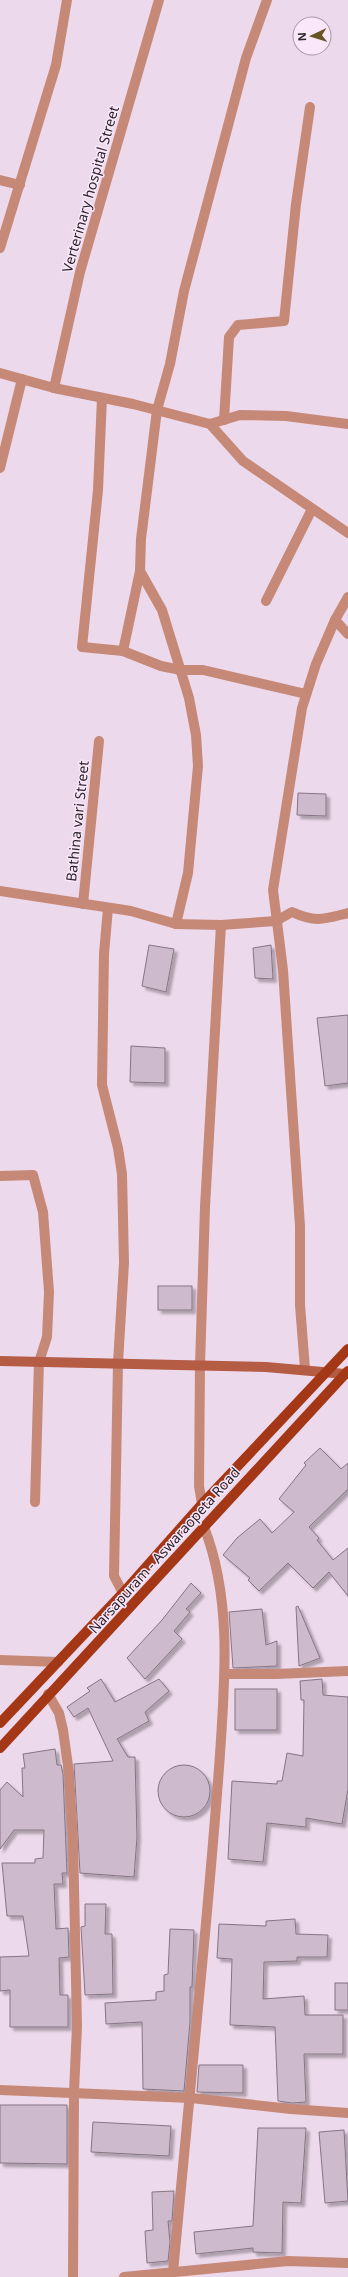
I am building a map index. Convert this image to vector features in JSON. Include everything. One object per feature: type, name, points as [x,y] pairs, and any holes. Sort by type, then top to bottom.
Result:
[{"type":"main road","name":"Narsapuram - Aswaraopeta Road","points":[[0,1723],[123,1593],[202,1504],[348,1349]]},
{"type":"main road","points":[[0,1361],[200,1365],[305,1369],[347,1373]]},
{"type":"main road","name":"Narsapuram - Aswaraopeta Road","points":[[0,1748],[48,1694],[74,1669],[347,1373]]},
{"type":"street","points":[[0,248],[56,65],[67,0]]},
{"type":"street","name":"Verterinary hospital Street","points":[[54,388],[80,272],[159,0]]},
{"type":"street","points":[[124,651],[140,571],[150,454],[156,410],[170,364],[184,290],[246,58],[267,0]]},
{"type":"street","points":[[224,420],[229,337],[238,325],[284,321],[296,204],[310,107]]},
{"type":"street","points":[[0,180],[20,185]]},
{"type":"street","points":[[0,373],[54,388],[156,410],[210,424],[240,415],[286,416],[348,424]]},
{"type":"street","points":[[0,468],[22,379]]},
{"type":"street","points":[[102,398],[98,490],[82,647],[124,651],[161,666],[181,670],[203,670],[306,694]]},
{"type":"street","points":[[210,424],[243,461],[348,533]]},
{"type":"street","points":[[266,601],[312,509]]},
{"type":"street","points":[[140,571],[162,610],[189,698],[196,735],[198,766],[188,873],[176,924]]},
{"type":"street","points":[[305,1369],[294,1138],[283,970],[273,890],[302,708],[316,664],[334,620],[348,597]]},
{"type":"street","points":[[334,620],[348,634]]},
{"type":"street","name":"Bathina vari Street","points":[[83,904],[98,741]]},
{"type":"street","points":[[0,891],[131,911],[176,924],[221,925],[276,921],[292,912],[307,919],[321,919],[348,913]]},
{"type":"street","points":[[108,908],[104,954],[102,1085],[118,1148],[122,1174],[124,1263],[118,1363],[114,1576],[123,1593]]},
{"type":"street","points":[[202,1504],[199,1486],[200,1365],[206,1192],[221,925]]},
{"type":"street","points":[[0,1176],[33,1175],[43,1212],[49,1292],[48,1337],[39,1362],[35,1502]]},
{"type":"street","points":[[173,2272],[191,2098],[215,1825],[226,1674],[221,1605],[214,1553],[204,1527]]},
{"type":"street","points":[[0,1660],[58,1662]]},
{"type":"street","points":[[226,1674],[276,1674],[348,1671]]},
{"type":"street","points":[[48,1694],[58,1713],[70,1773],[77,2026],[74,2092],[73,2277]]},
{"type":"street","points":[[0,2090],[191,2098],[291,2109],[348,2113]]},
{"type":"street","points":[[124,2277],[288,2261],[348,2263]]},
{"type":"building","points":[[298,793],[326,794],[326,816],[297,815]]},
{"type":"building","points":[[149,945],[174,949],[166,992],[142,986]]},
{"type":"building","points":[[271,945],[273,979],[255,978],[253,948]]},
{"type":"building","points":[[348,1015],[348,1083],[325,1086],[317,1018]]},
{"type":"building","points":[[131,1046],[165,1048],[165,1083],[130,1082]]},
{"type":"building","points":[[158,1286],[192,1286],[192,1310],[158,1310]]},
{"type":"building","points":[[320,1448],[341,1469],[348,1463],[348,1489],[309,1527],[319,1538],[317,1540],[333,1560],[348,1548],[348,1596],[329,1572],[313,1588],[288,1563],[259,1591],[248,1580],[250,1578],[223,1555],[237,1538],[260,1519],[272,1533],[294,1512],[279,1499],[306,1465],[304,1463]]},
{"type":"building","points":[[191,1583],[201,1593],[186,1609],[190,1612],[174,1631],[182,1639],[145,1679],[127,1658],[162,1620]]},
{"type":"building","points":[[298,1606],[320,1658],[299,1666],[296,1607]]},
{"type":"building","points":[[262,1609],[266,1645],[277,1641],[277,1666],[233,1668],[229,1612]]},
{"type":"building","points":[[101,1679],[115,1702],[159,1679],[169,1691],[145,1712],[149,1721],[117,1739],[128,1757],[135,1757],[137,1837],[134,1877],[80,1873],[74,1764],[113,1761],[88,1708],[74,1717],[67,1707],[90,1691],[87,1688]]},
{"type":"building","points":[[322,1679],[323,1695],[348,1697],[348,1789],[342,1824],[306,1818],[306,1827],[267,1823],[263,1862],[228,1859],[232,1781],[277,1784],[277,1781],[282,1781],[287,1753],[303,1756],[304,1700],[301,1700],[300,1681]]},
{"type":"building","points":[[235,1689],[277,1689],[277,1730],[235,1730]]},
{"type":"building","points":[[55,1749],[57,1765],[61,1765],[63,1774],[67,1873],[62,1873],[63,1884],[54,1884],[56,1929],[68,1928],[69,1957],[59,1958],[60,1995],[68,1995],[68,2027],[10,2027],[10,1990],[0,1991],[0,1957],[29,1956],[23,1916],[7,1916],[2,1863],[35,1863],[35,1859],[43,1858],[44,1830],[14,1830],[0,1849],[0,1790],[7,1782],[23,1797],[22,1768],[25,1768],[23,1754]]},
{"type":"building","points":[[184,1765],[198,1769],[206,1777],[210,1791],[206,1805],[198,1813],[184,1817],[170,1813],[162,1805],[158,1791],[162,1777],[170,1769]]},
{"type":"building","points":[[85,1904],[106,1904],[105,1934],[112,1934],[113,1994],[85,1995],[81,1927],[85,1926]]},
{"type":"building","points":[[295,1919],[296,1934],[328,1935],[327,1957],[297,1957],[297,1961],[264,1962],[263,1999],[304,1996],[305,2015],[343,2015],[343,2054],[304,2054],[306,2102],[292,2103],[278,2101],[275,2027],[230,2025],[232,1959],[217,1958],[219,1924],[266,1926],[266,1921]]},
{"type":"building","points":[[170,1929],[194,1930],[192,1987],[190,1987],[190,2022],[184,2091],[143,2089],[142,2022],[106,2024],[105,2003],[156,2000],[156,1992],[164,1991],[164,1975],[168,1974]]},
{"type":"building","points":[[335,1983],[348,1983],[348,2010],[335,2010]]},
{"type":"building","points":[[199,2065],[243,2065],[243,2093],[197,2092]]},
{"type":"building","points":[[0,2105],[67,2105],[67,2164],[0,2163]]},
{"type":"building","points":[[93,2122],[171,2126],[169,2156],[91,2152]]},
{"type":"building","points":[[258,2128],[306,2128],[301,2203],[283,2202],[282,2253],[253,2252],[253,2248],[196,2254],[194,2232],[253,2226]]},
{"type":"building","points":[[344,2130],[348,2201],[325,2203],[319,2132]]},
{"type":"building","points":[[174,2191],[172,2221],[168,2221],[170,2242],[168,2261],[147,2263],[145,2231],[153,2230],[152,2192]]}]
